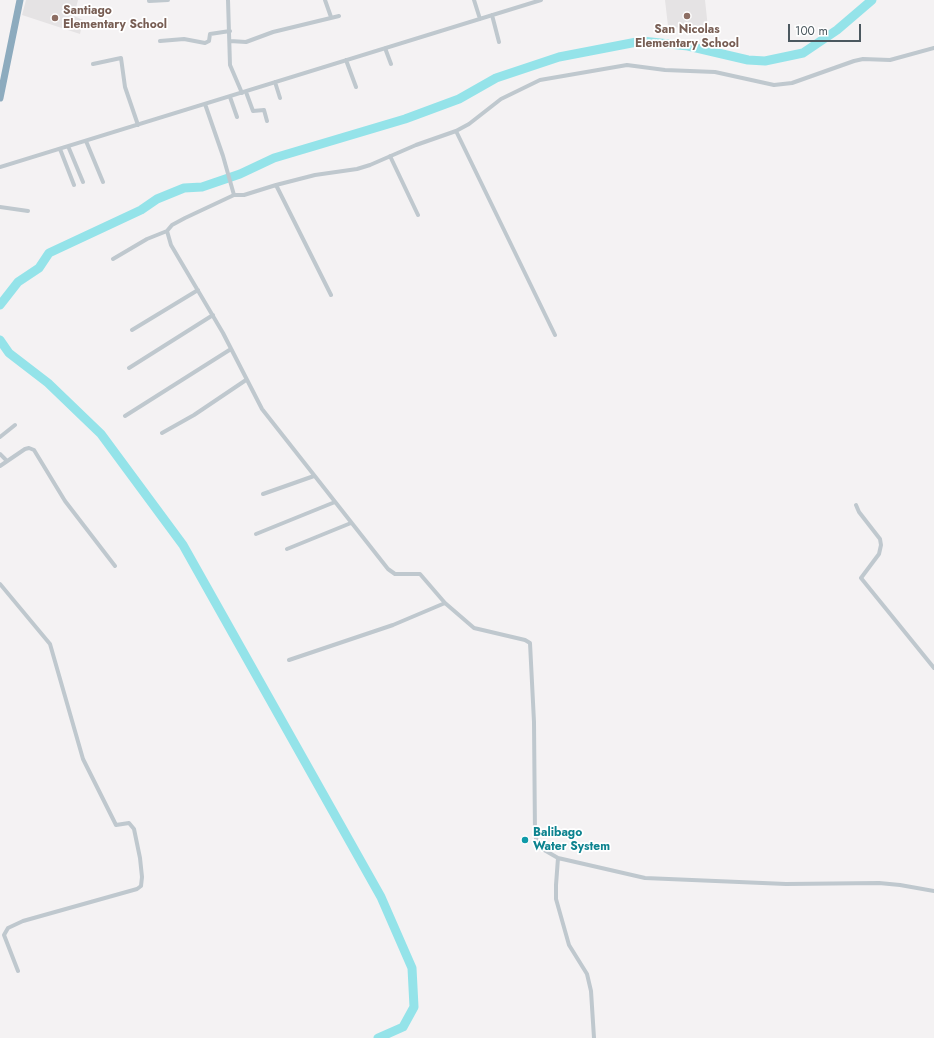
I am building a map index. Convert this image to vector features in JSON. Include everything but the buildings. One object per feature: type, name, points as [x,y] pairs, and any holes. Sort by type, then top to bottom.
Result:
[{"type":"highway","points":[[0,98],[20,0]]},
{"type":"street","points":[[149,0],[168,0]]},
{"type":"street","points":[[228,0],[230,65],[253,111],[264,110],[267,121]]},
{"type":"street","points":[[325,0],[331,17]]},
{"type":"street","points":[[474,0],[480,19]]},
{"type":"street","points":[[0,166],[230,97],[541,0]]},
{"type":"street","points":[[492,15],[499,42]]},
{"type":"street","points":[[230,41],[246,42],[273,32],[339,16]]},
{"type":"street","points":[[160,41],[184,39],[205,43],[209,41],[210,34],[230,31]]},
{"type":"street","points":[[385,48],[391,64]]},
{"type":"street","points":[[113,259],[147,239],[167,230],[172,225],[185,218],[234,195],[244,195],[276,185],[333,172],[370,166],[390,156],[456,131],[469,124],[501,99],[533,83],[576,73],[636,65],[665,70],[715,72],[774,85],[792,83],[854,61],[863,59],[890,60],[934,48]]},
{"type":"street","points":[[92,64],[120,58],[125,87],[138,125]]},
{"type":"street","points":[[346,60],[356,87]]},
{"type":"street","points":[[275,82],[280,98]]},
{"type":"street","points":[[230,97],[237,117]]},
{"type":"street","points":[[205,104],[231,181],[234,195]]},
{"type":"street","points":[[456,131],[555,335]]},
{"type":"street","points":[[86,141],[103,182]]},
{"type":"street","points":[[68,146],[83,182]]},
{"type":"street","points":[[60,149],[74,185]]},
{"type":"street","points":[[390,156],[418,215]]},
{"type":"street","points":[[276,185],[331,295]]},
{"type":"street","points":[[0,207],[28,211]]},
{"type":"street","points":[[167,230],[171,245],[213,315],[246,380],[268,418],[391,571],[395,574],[420,574],[445,603],[474,628],[526,640],[530,643],[536,842],[539,847],[558,858],[645,878],[786,884],[879,883],[934,891]]},
{"type":"street","points":[[132,330],[198,290]]},
{"type":"street","points":[[129,368],[213,315]]},
{"type":"street","points":[[125,416],[231,349]]},
{"type":"street","points":[[162,433],[194,415],[246,380]]},
{"type":"street","points":[[0,437],[15,425]]},
{"type":"street","points":[[0,466],[25,449],[29,448],[34,450],[65,501],[115,566]]},
{"type":"street","points":[[0,454],[7,462]]},
{"type":"street","points":[[263,494],[314,476]]},
{"type":"street","points":[[256,534],[334,502]]},
{"type":"street","points":[[856,505],[859,512],[880,538],[881,545],[879,554],[861,578],[934,668]]},
{"type":"street","points":[[287,549],[351,523]]},
{"type":"street","points":[[0,584],[50,644],[83,759],[116,825],[129,823],[134,829],[142,877],[141,886],[137,889],[23,921],[8,928],[4,935],[18,971]]},
{"type":"street","points":[[289,660],[393,625],[445,603]]},
{"type":"street","points":[[558,858],[556,899],[569,945],[587,974],[591,991],[594,1038]]},
{"type":"shaded area","name":"Santiago Elementary School","points":[[26,0],[78,0],[74,16],[83,20],[80,34],[22,15]]},
{"type":"shaded area","name":"San Nicolas Elementary School","points":[[665,0],[705,0],[708,28],[706,32],[668,26]]},
{"type":"waterway","points":[[0,305],[18,282],[39,268],[49,253],[141,210],[157,199],[184,188],[202,187],[240,174],[274,158],[405,119],[459,99],[496,78],[559,57],[642,41],[688,46],[748,60],[765,61],[803,53],[837,30],[872,0]]},
{"type":"waterway","points":[[0,340],[9,353],[48,383],[101,434],[183,545],[381,897],[412,968],[414,1007],[403,1027],[378,1038]]},
{"type":"place","name":"San Nicolas Elementary School","points":[[687,16]]},
{"type":"place","name":"Santiago Elementary School","points":[[55,18]]},
{"type":"place","name":"Balibago Water System","points":[[525,840]]}]
